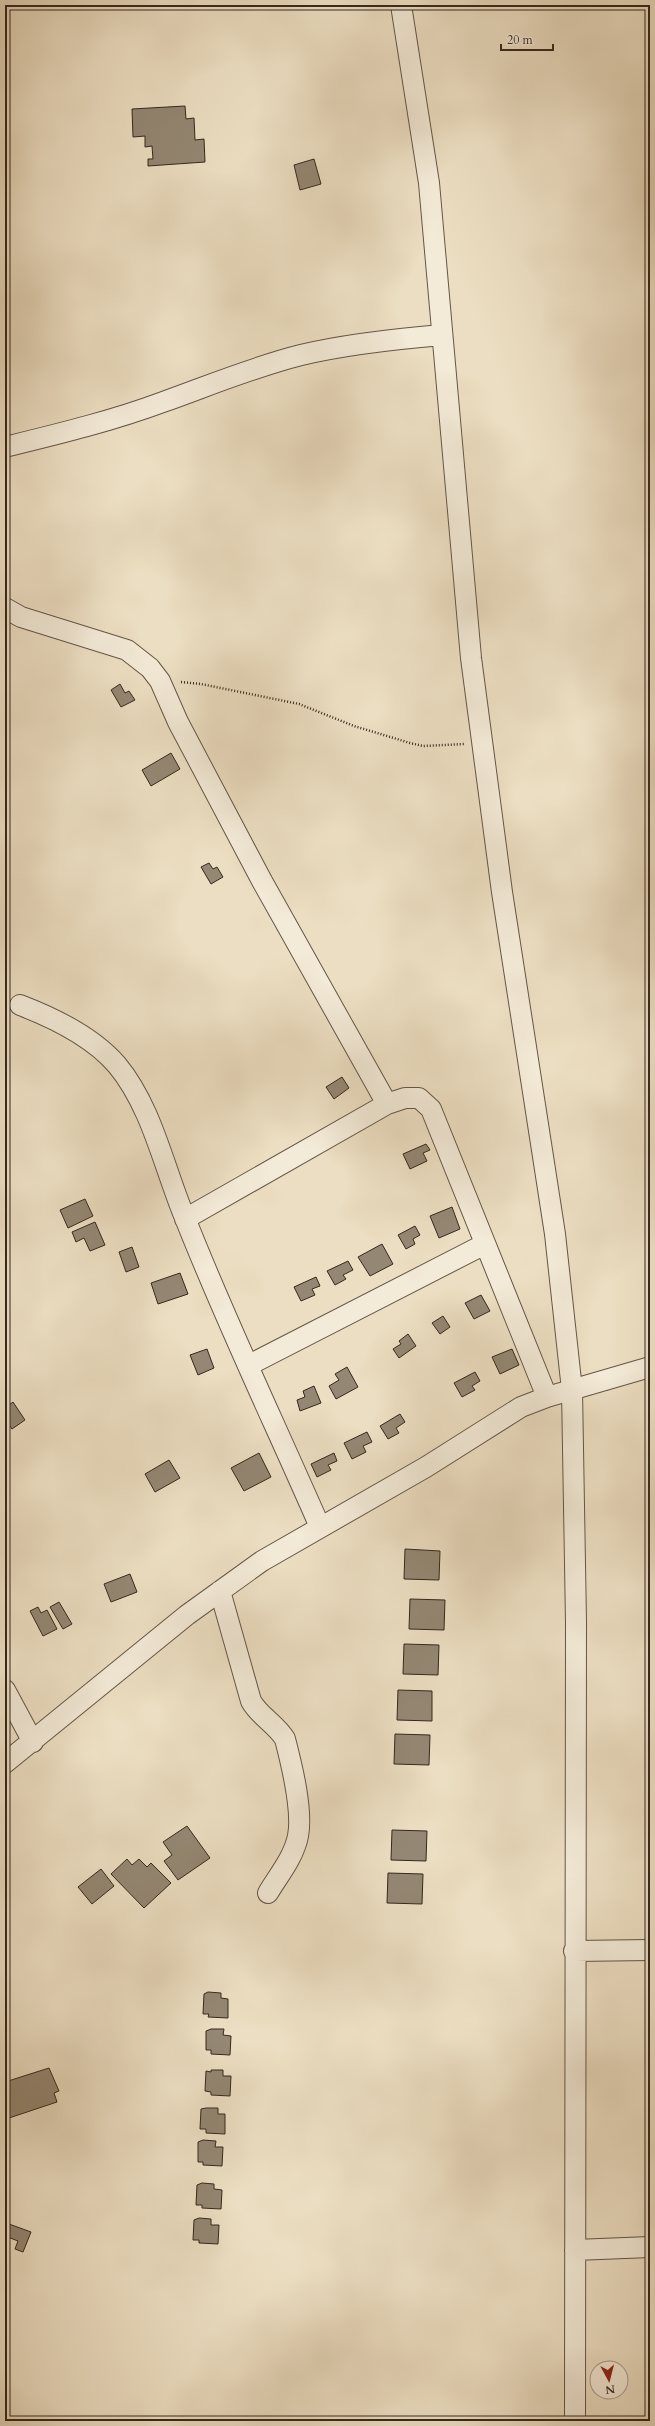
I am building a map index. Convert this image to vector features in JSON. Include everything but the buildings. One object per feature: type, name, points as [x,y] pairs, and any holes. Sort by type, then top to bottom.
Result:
[{"type":"street","points":[[401,5],[429,183],[471,658],[502,892],[555,1234],[572,1390],[576,1622],[574,1951],[575,2421]]},
{"type":"street","points":[[5,447],[54,435],[161,403],[226,378],[301,355],[394,339],[442,335]]},
{"type":"street","points":[[5,608],[21,617],[127,650],[150,668],[160,681],[178,722],[262,881],[387,1104]]},
{"type":"street","points":[[20,1005],[50,1016],[94,1045],[116,1065],[132,1088],[148,1121],[185,1219],[320,1527]]},
{"type":"street","points":[[185,1219],[387,1104],[405,1098],[420,1098],[431,1108],[547,1397]]},
{"type":"street","points":[[249,1365],[485,1244]]},
{"type":"street","points":[[5,1763],[33,1742],[187,1615],[262,1561],[426,1467],[522,1407],[547,1397],[650,1367]]},
{"type":"street","points":[[220,1591],[251,1701],[255,1709],[279,1729],[286,1739],[300,1815],[298,1838],[289,1858],[268,1893]]},
{"type":"street","points":[[5,1690],[33,1742]]},
{"type":"street","points":[[574,1951],[650,1950]]},
{"type":"street","points":[[575,2250],[650,2246]]},
{"type":"path","points":[[160,681],[201,684],[299,704],[354,726],[423,746],[482,744]]}]
